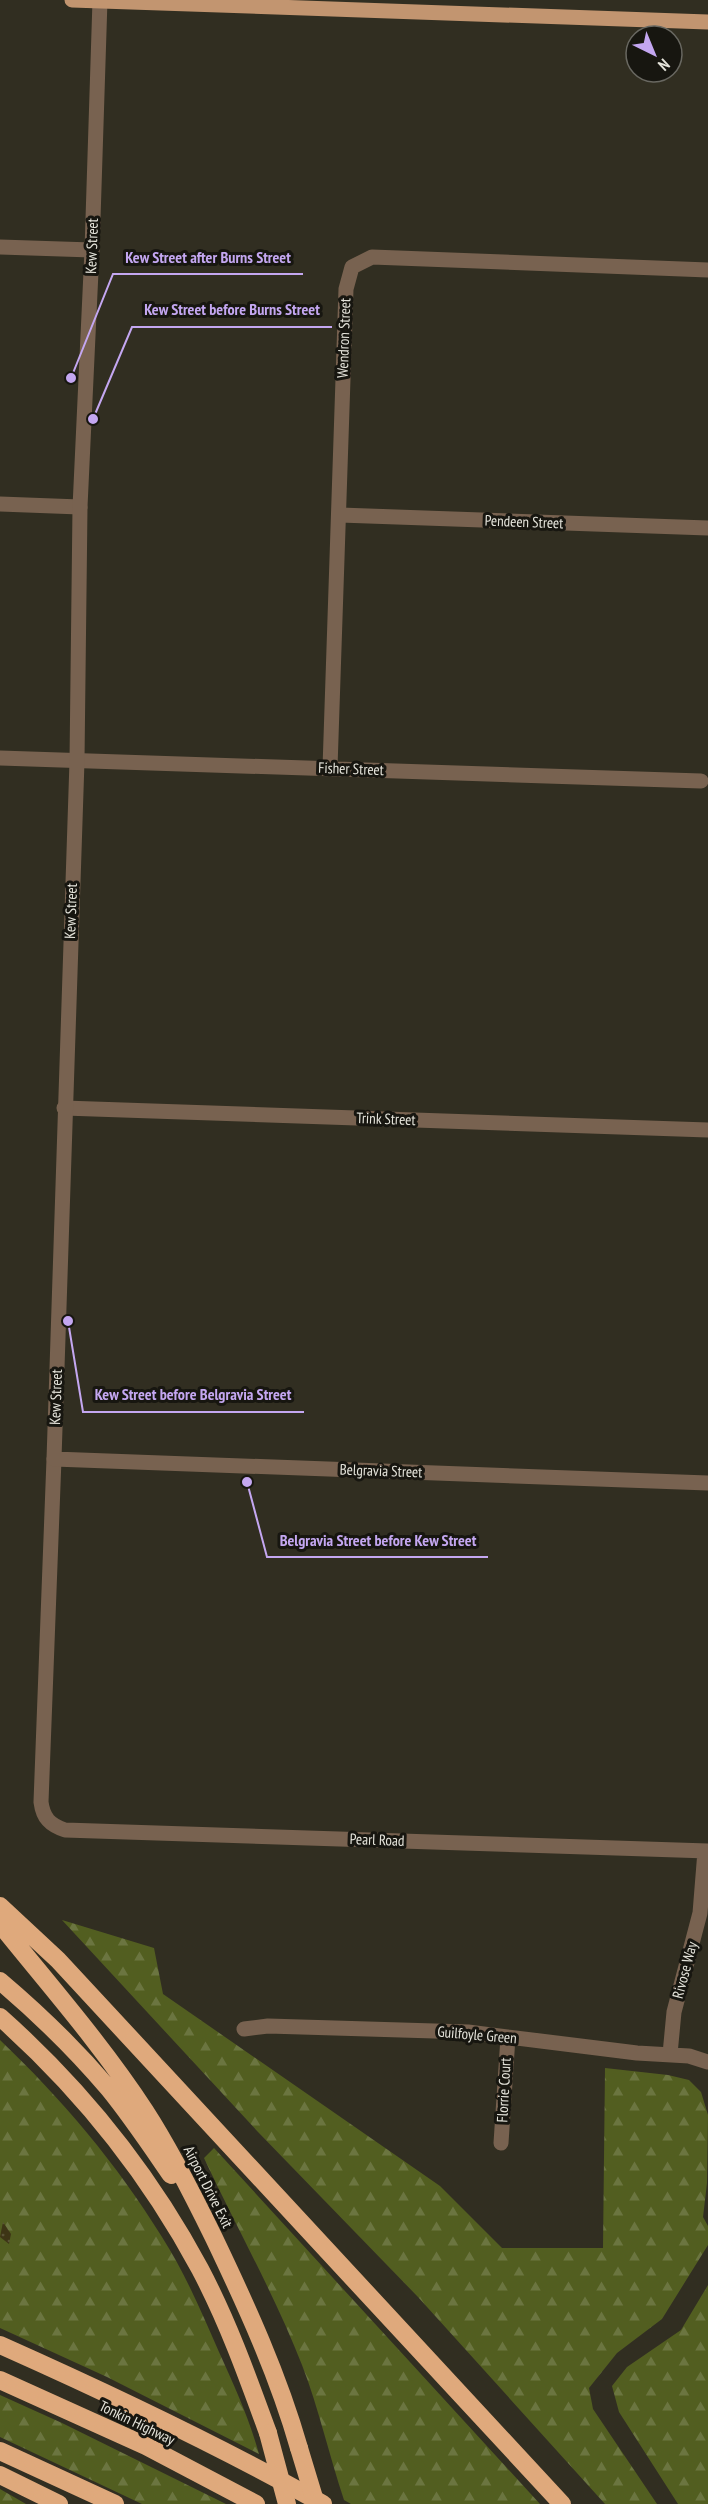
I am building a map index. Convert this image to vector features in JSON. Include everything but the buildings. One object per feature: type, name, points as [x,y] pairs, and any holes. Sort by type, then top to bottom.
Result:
[{"type":"highway","points":[[0,1906],[58,1960],[561,2504]]},
{"type":"highway","name":"Airport Drive Exit","points":[[0,1924],[92,2038],[145,2111],[173,2158],[251,2314],[278,2383],[316,2504]]},
{"type":"highway","points":[[0,1981],[54,2030],[110,2090],[209,2228]]},
{"type":"highway","points":[[0,2017],[79,2096],[109,2130],[174,2224],[201,2271],[248,2379],[268,2433],[287,2504]]},
{"type":"highway","points":[[0,2345],[172,2424],[323,2504]]},
{"type":"highway","name":"Tonkin Highway","points":[[0,2380],[146,2446],[256,2504]]},
{"type":"highway","points":[[0,2451],[115,2504]]},
{"type":"highway","points":[[0,2475],[59,2504]]},
{"type":"main road","points":[[72,0],[708,22]]},
{"type":"street","name":"Kew Street","points":[[48,1821],[42,1812],[41,1802],[77,761],[80,507],[92,250],[100,1]]},
{"type":"street","points":[[0,247],[92,250]]},
{"type":"street","name":"Wendron Street","points":[[330,768],[346,289],[352,267],[372,257],[708,270]]},
{"type":"street","points":[[0,504],[80,507]]},
{"type":"street","name":"Pendeen Street","points":[[340,516],[708,528]]},
{"type":"street","name":"Fisher Street","points":[[0,758],[701,781]]},
{"type":"street","name":"Trink Street","points":[[64,1108],[708,1130]]},
{"type":"street","name":"Belgravia Street","points":[[54,1459],[708,1483]]},
{"type":"street","name":"Pearl Road","points":[[48,1821],[55,1827],[65,1830],[706,1851]]},
{"type":"street","name":"Rivose Way","points":[[670,2054],[674,2012],[700,1913],[706,1851]]},
{"type":"street","name":"Guilfoyle Green","points":[[244,2029],[268,2026],[468,2032],[637,2053],[689,2056],[708,2062]]},
{"type":"street","name":"Florrie Court","points":[[501,2143],[508,2037]]},
{"type":"green space","points":[[62,1920],[154,1948],[163,1994],[440,2186],[502,2248],[603,2248],[605,2068],[668,2075],[689,2080],[701,2092],[708,2115],[707,2183],[703,2217],[708,2226],[708,2245],[662,2319],[617,2353],[589,2388],[593,2409],[657,2504],[605,2504],[418,2297],[258,2132]]},
{"type":"green space","points":[[0,2040],[45,2085],[87,2133],[145,2210],[162,2237],[186,2279],[206,2323],[241,2402],[259,2454],[107,2377],[0,2328]]},
{"type":"green space","points":[[214,2148],[540,2504],[351,2504],[344,2500],[314,2398],[291,2338],[204,2158]]},
{"type":"green space","points":[[708,2285],[708,2504],[678,2504],[619,2412],[612,2386],[627,2367],[681,2330]]},
{"type":"green space","points":[[0,2395],[226,2504],[142,2504],[0,2437]]},
{"type":"green space","points":[[0,2489],[26,2504],[0,2504]]},
{"type":"sand","points":[[3,2222],[11,2234],[9,2244],[0,2237]]},
{"type":"place","name":"Kew Street after Burns Street","points":[[71,378]]},
{"type":"place","name":"Kew Street before Burns Street","points":[[93,419]]},
{"type":"place","name":"Kew Street before Belgravia Street","points":[[68,1321]]},
{"type":"place","name":"Belgravia Street before Kew Street","points":[[247,1482]]}]
